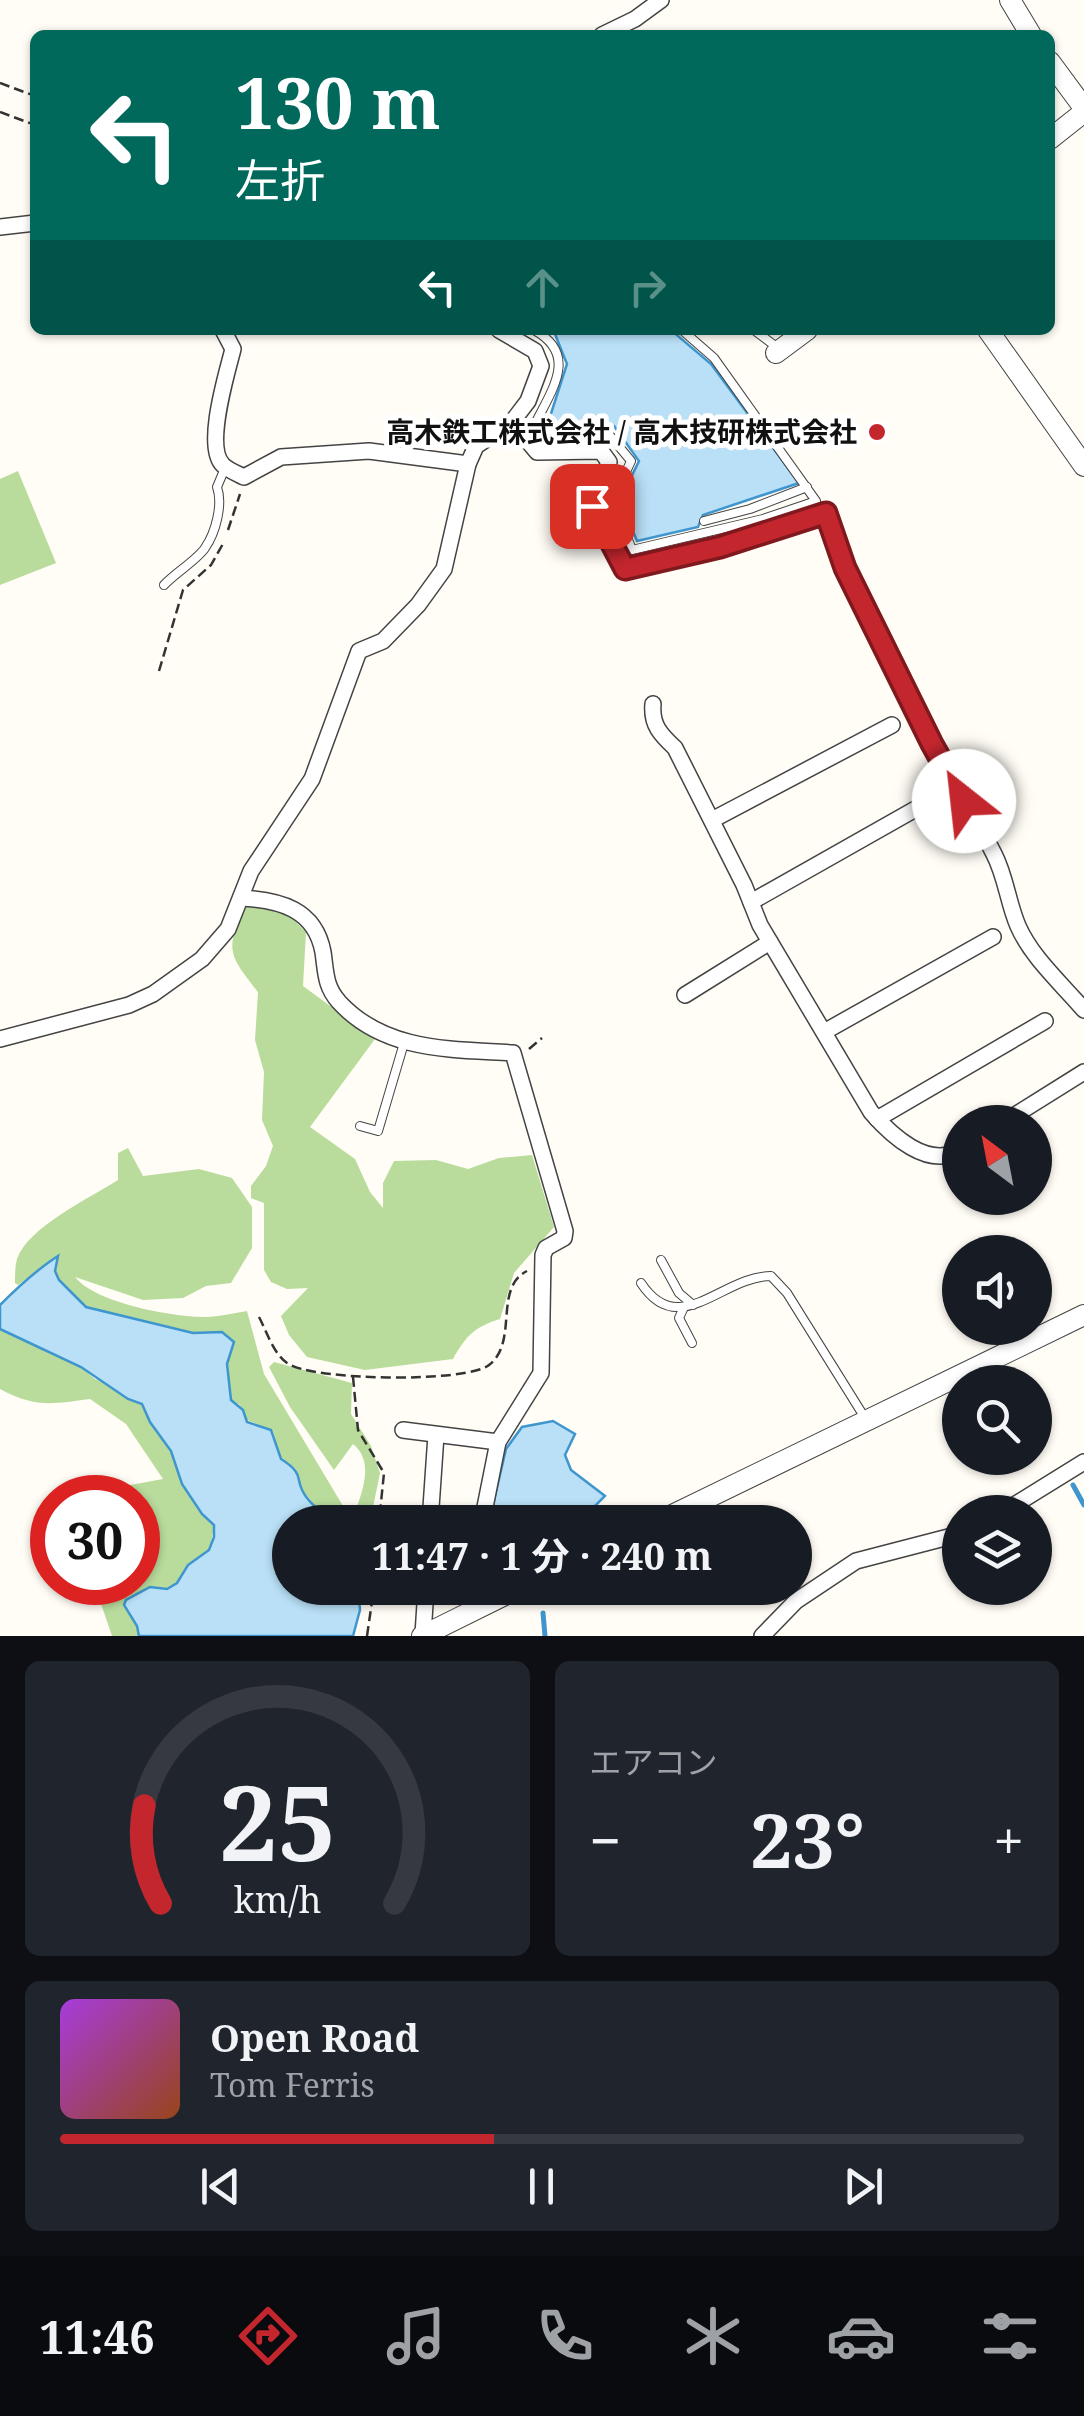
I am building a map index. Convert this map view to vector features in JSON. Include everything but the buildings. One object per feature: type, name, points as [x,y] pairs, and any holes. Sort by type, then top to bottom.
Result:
[{"type":"street","points":[[612,30],[661,0]]},
{"type":"street","points":[[1010,0],[1028,30]]},
{"type":"street","points":[[1055,69],[1084,110],[1055,135]]},
{"type":"street","points":[[0,227],[30,224]]},
{"type":"street","points":[[226,335],[233,349],[219,408],[216,452],[226,467],[244,477],[280,457],[369,451],[468,464]]},
{"type":"street","points":[[0,1039],[129,1005],[153,994],[202,959],[228,928],[251,871],[312,779],[358,651],[382,641],[418,605],[444,569],[468,464],[476,446],[512,422],[528,401],[541,366],[535,351],[508,335]]},
{"type":"street","points":[[779,352],[801,335]]},
{"type":"street","points":[[992,335],[1084,466]]},
{"type":"street","points":[[512,422],[537,452],[601,451],[609,462],[592,506],[625,569],[720,547],[826,513],[845,568],[932,744],[996,858],[1019,929],[1036,956],[1084,1010]]},
{"type":"street","points":[[653,704],[652,718],[662,737],[676,748],[770,942],[877,1118],[894,1138],[928,1154],[942,1155]]},
{"type":"street","points":[[712,820],[892,725]]},
{"type":"street","points":[[751,902],[919,808]]},
{"type":"street","points":[[241,898],[284,902],[302,913],[322,948],[326,986],[340,1004],[369,1027],[404,1043],[431,1048],[513,1053],[565,1231],[564,1238],[546,1248],[542,1269],[541,1373],[498,1442],[485,1505]]},
{"type":"street","points":[[824,1032],[993,936]]},
{"type":"street","points":[[685,995],[770,942]]},
{"type":"street","points":[[877,1118],[1044,1020]]},
{"type":"street","points":[[1031,1105],[1084,1072]]},
{"type":"street","points":[[694,1505],[1084,1314]]},
{"type":"street","points":[[403,1430],[498,1442]]},
{"type":"street","points":[[431,1505],[436,1434]]},
{"type":"street","points":[[1031,1495],[1084,1462]]},
{"type":"street","points":[[762,1636],[796,1601],[856,1561],[942,1539]]},
{"type":"street","points":[[422,1636],[425,1605]]},
{"type":"street","points":[[422,1636],[471,1605]]},
{"type":"lane","points":[[543,335],[560,360],[555,385],[536,422],[546,434],[608,432],[632,461],[612,500],[632,550],[763,519],[816,500],[714,358],[688,335]]},
{"type":"lane","points":[[760,335],[779,352]]},
{"type":"lane","points":[[164,585],[205,548],[218,515],[222,499],[217,487],[226,467]]},
{"type":"lane","points":[[704,521],[750,509],[807,487]]},
{"type":"lane","points":[[360,1126],[378,1131],[404,1043]]},
{"type":"lane","points":[[662,1260],[689,1306]]},
{"type":"lane","points":[[640,1283],[650,1298],[666,1308],[689,1306],[754,1276],[772,1276],[867,1422]]},
{"type":"lane","points":[[689,1306],[679,1318],[692,1342]]},
{"type":"path","points":[[0,83],[30,94]]},
{"type":"path","points":[[0,112],[30,123]]},
{"type":"path","points":[[159,671],[183,590],[222,548],[244,477]]},
{"type":"path","points":[[260,1317],[286,1362],[320,1374],[353,1377],[479,1372],[494,1362],[502,1349],[515,1278],[542,1269]]},
{"type":"path","points":[[353,1377],[358,1430],[384,1474],[381,1505]]},
{"type":"path","points":[[368,1636],[372,1605]]},
{"type":"green space","points":[[18,471],[56,563],[0,585],[0,479]]},
{"type":"green space","points":[[248,904],[280,906],[306,932],[303,986],[375,1039],[310,1127],[355,1159],[370,1192],[383,1208],[383,1183],[394,1161],[436,1160],[468,1169],[499,1158],[532,1155],[554,1227],[514,1273],[500,1319],[472,1333],[453,1359],[365,1370],[307,1357],[289,1335],[281,1316],[308,1288],[287,1289],[271,1282],[264,1270],[264,1203],[251,1198],[251,1186],[266,1166],[273,1146],[262,1120],[264,1072],[255,1040],[258,992],[233,951],[235,932]]},
{"type":"green space","points":[[128,1148],[143,1176],[199,1169],[232,1178],[252,1207],[252,1248],[231,1283],[206,1286],[183,1298],[143,1300],[75,1277],[100,1294],[157,1312],[208,1317],[247,1311],[264,1374],[342,1505],[315,1505],[302,1490],[296,1469],[280,1457],[273,1431],[245,1419],[240,1405],[231,1400],[227,1365],[234,1342],[222,1332],[194,1333],[87,1307],[60,1281],[55,1271],[57,1257],[18,1285],[15,1283],[16,1262],[33,1236],[118,1180],[118,1153]]},
{"type":"green space","points":[[0,1329],[79,1366],[141,1404],[172,1453],[182,1484],[214,1526],[210,1549],[188,1565],[179,1581],[160,1588],[163,1479],[126,1424],[90,1399],[44,1403],[0,1389]]},
{"type":"green space","points":[[274,1362],[352,1383],[351,1414],[371,1446],[380,1473],[373,1505],[357,1505],[365,1478],[360,1451],[353,1444],[334,1470],[290,1407],[269,1367]]},
{"type":"green space","points":[[101,1605],[127,1605],[139,1636],[112,1636]]},
{"type":"water","points":[[555,335],[677,335],[711,364],[799,483],[703,515],[698,527],[637,541],[620,500],[639,461],[614,426],[547,426],[567,364]]},
{"type":"water","points":[[58,1256],[55,1271],[59,1280],[86,1307],[193,1333],[222,1332],[234,1342],[227,1364],[231,1400],[243,1410],[247,1422],[271,1430],[281,1459],[297,1474],[303,1492],[314,1505],[272,1505],[272,1605],[360,1605],[353,1636],[139,1636],[124,1605],[160,1605],[160,1588],[177,1583],[188,1565],[209,1550],[214,1525],[182,1484],[171,1451],[142,1404],[81,1367],[0,1329],[0,1305]]},
{"type":"water","points":[[553,1421],[575,1434],[565,1455],[571,1470],[605,1496],[596,1505],[493,1505],[506,1449],[522,1427]]},
{"type":"waterway","points":[[1073,1485],[1084,1505]]},
{"type":"waterway","points":[[543,1613],[545,1636]]},
{"type":"place","name":"高木鉄工株式会社 / 高木技研株式会社","points":[[877,432]]},
{"type":"route","points":[[592,506],[625,569],[720,547],[826,513],[845,568],[964,801]]}]
